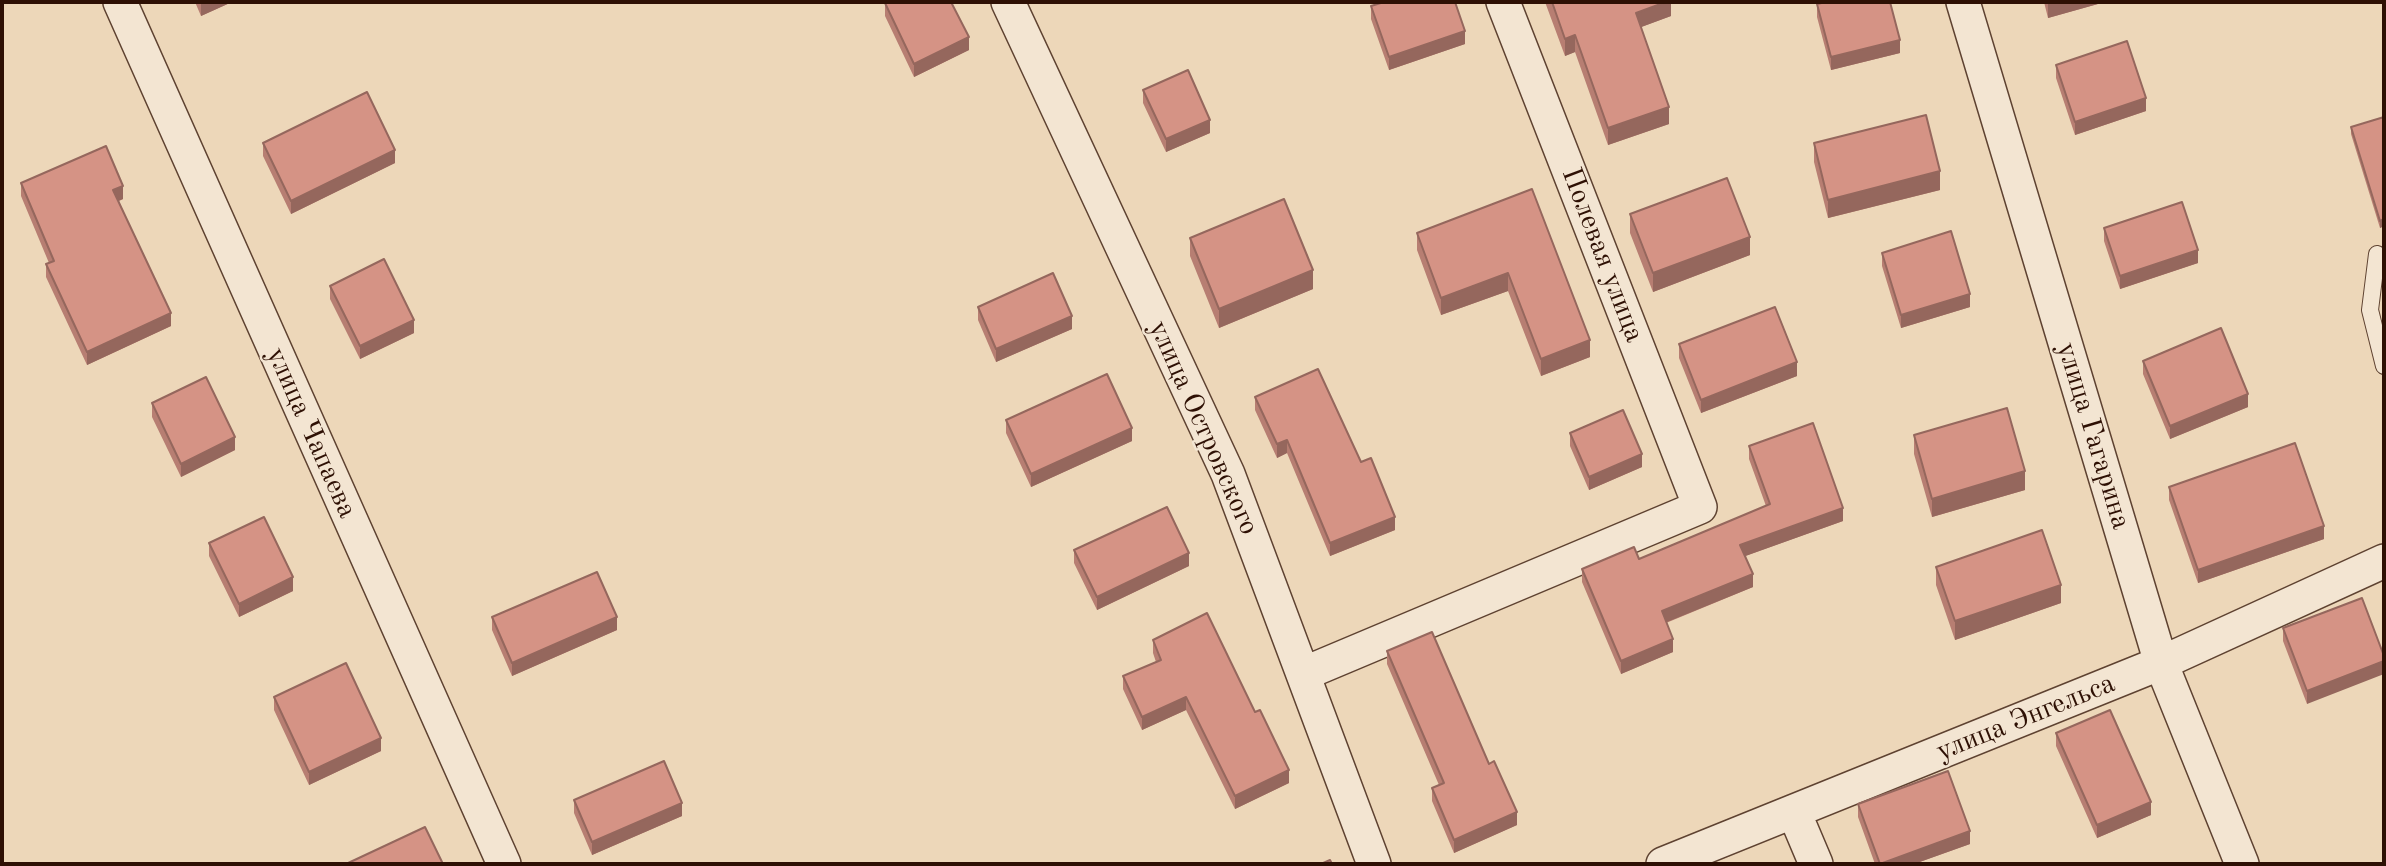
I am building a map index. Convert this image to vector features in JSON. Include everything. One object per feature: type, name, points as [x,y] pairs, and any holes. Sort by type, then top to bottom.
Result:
[{"type":"street","name":"улица Чапаева","points":[[120,2],[504,864]]},
{"type":"street","name":"улица Островского","points":[[1008,2],[1228,474],[1374,864]]},
{"type":"street","name":"Полевая улица","points":[[1303,674],[1700,507],[1503,2]]},
{"type":"street","name":"улица Гагарина","points":[[1964,2],[2161,663],[2242,864]]},
{"type":"street","name":"улица Энгельса","points":[[1664,864],[2161,663],[2384,561]]},
{"type":"street","points":[[1794,812],[1816,864]]},
{"type":"lane","points":[[2376,254],[2370,310],[2384,366]]},
{"type":"building","points":[[951,2],[969,37],[914,64],[885,3]]},
{"type":"building","points":[[1384,2],[1455,2],[1465,31],[1389,57],[1371,6]]},
{"type":"building","points":[[1552,2],[1666,2],[1636,13],[1669,107],[1608,128],[1575,35],[1565,39]]},
{"type":"building","points":[[1890,2],[1900,40],[1831,57],[1817,4]]},
{"type":"building","points":[[2127,41],[2146,98],[2075,122],[2056,65]]},
{"type":"building","points":[[1188,70],[1210,120],[1166,139],[1143,90]]},
{"type":"building","points":[[367,92],[395,150],[291,201],[263,143]]},
{"type":"building","points":[[1926,115],[1940,171],[1828,200],[1814,143]]},
{"type":"building","points":[[2384,117],[2384,219],[2380,221],[2351,127]]},
{"type":"building","points":[[106,146],[123,186],[113,190],[171,313],[87,352],[46,264],[54,261],[21,183]]},
{"type":"building","points":[[1727,178],[1750,237],[1653,273],[1630,214]]},
{"type":"building","points":[[1532,189],[1590,340],[1541,359],[1508,273],[1441,298],[1417,233]]},
{"type":"building","points":[[1284,199],[1313,270],[1219,309],[1190,238]]},
{"type":"building","points":[[2182,202],[2198,250],[2120,276],[2104,228]]},
{"type":"building","points":[[1951,231],[1970,294],[1901,315],[1882,253]]},
{"type":"building","points":[[384,259],[414,320],[360,346],[330,286]]},
{"type":"building","points":[[1053,273],[1072,316],[996,349],[978,307]]},
{"type":"building","points":[[1775,307],[1797,362],[1701,400],[1679,344]]},
{"type":"building","points":[[2221,328],[2248,394],[2170,426],[2143,361]]},
{"type":"building","points":[[1318,369],[1361,462],[1371,458],[1395,517],[1330,543],[1287,440],[1277,444],[1255,397]]},
{"type":"building","points":[[1107,374],[1132,428],[1031,474],[1006,420]]},
{"type":"building","points":[[206,377],[235,437],[181,464],[152,403]]},
{"type":"building","points":[[2007,408],[2025,471],[1932,499],[1914,435]]},
{"type":"building","points":[[1623,410],[1642,454],[1589,477],[1570,433]]},
{"type":"building","points":[[1813,423],[1843,508],[1740,545],[1753,574],[1662,611],[1673,639],[1621,661],[1582,569],[1634,547],[1639,559],[1770,504],[1749,446]]},
{"type":"building","points":[[2295,443],[2324,526],[2198,570],[2169,487]]},
{"type":"building","points":[[1167,507],[1189,553],[1097,597],[1074,550]]},
{"type":"building","points":[[264,517],[293,577],[239,604],[209,543]]},
{"type":"building","points":[[2042,530],[2061,585],[1955,621],[1936,567]]},
{"type":"building","points":[[597,572],[617,617],[512,663],[492,617]]},
{"type":"building","points":[[2362,598],[2384,661],[2307,691],[2283,628]]},
{"type":"building","points":[[1207,613],[1255,712],[1260,710],[1289,770],[1235,796],[1186,697],[1142,717],[1123,676],[1161,660],[1153,640]]},
{"type":"building","points":[[1432,632],[1489,764],[1494,761],[1517,812],[1454,840],[1432,788],[1444,783],[1387,651]]},
{"type":"building","points":[[346,663],[381,738],[309,772],[274,697]]},
{"type":"building","points":[[2110,710],[2151,802],[2097,825],[2056,733]]},
{"type":"building","points":[[664,761],[682,803],[592,842],[574,800]]},
{"type":"building","points":[[1948,771],[1970,831],[1880,864],[1858,804]]},
{"type":"building","points":[[425,827],[443,864],[346,864]]}]
